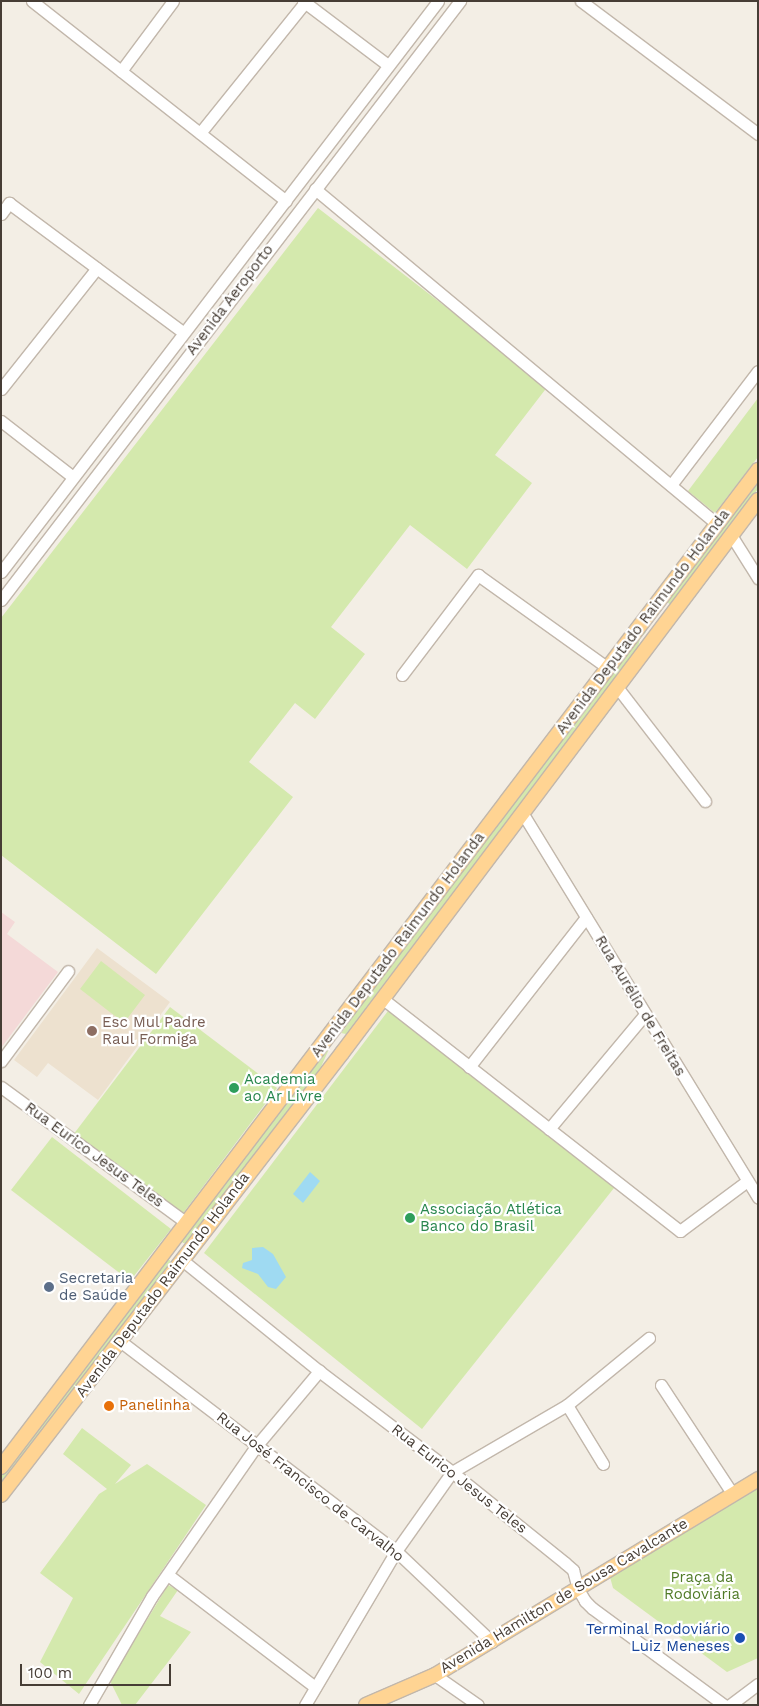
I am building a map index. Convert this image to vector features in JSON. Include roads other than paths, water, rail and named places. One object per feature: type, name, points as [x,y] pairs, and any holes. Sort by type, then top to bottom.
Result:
[{"type":"main road","name":"Avenida Deputado Raimundo Holanda","points":[[1,1467],[758,470]]},
{"type":"main road","name":"Avenida Deputado Raimundo Holanda","points":[[1,1495],[383,999],[523,814],[662,625],[758,500]]},
{"type":"main road","points":[[650,613],[662,625]]},
{"type":"main road","points":[[328,1038],[342,1052]]},
{"type":"main road","name":"Avenida Hamilton de Sousa Cavalcante","points":[[366,1705],[434,1675],[492,1642],[732,1493],[758,1479]]},
{"type":"street","points":[[32,1],[286,202]]},
{"type":"street","points":[[121,71],[173,1]]},
{"type":"street","name":"Avenida Aeroporto","points":[[1,572],[438,1]]},
{"type":"street","name":"Avenida Aeroporto","points":[[1,600],[460,1]]},
{"type":"street","points":[[581,1],[758,134]]},
{"type":"street","points":[[200,133],[304,2],[388,65]]},
{"type":"street","points":[[315,189],[717,524]]},
{"type":"street","points":[[1,214],[9,203],[183,332]]},
{"type":"street","points":[[1,389],[97,268]]},
{"type":"street","points":[[671,485],[758,371]]},
{"type":"street","points":[[1,421],[73,476]]},
{"type":"street","points":[[731,535],[758,578]]},
{"type":"street","points":[[402,675],[478,575],[608,668]]},
{"type":"street","points":[[617,687],[705,801]]},
{"type":"street","name":"Rua Aurélio de Freitas","points":[[523,814],[758,1198]]},
{"type":"street","points":[[469,1067],[586,917]]},
{"type":"street","points":[[1,1061],[68,971]]},
{"type":"street","points":[[383,999],[680,1232],[747,1181]]},
{"type":"street","points":[[549,1129],[645,1014]]},
{"type":"street","name":"Rua Eurico Jesus Teles","points":[[1,1087],[186,1223]]},
{"type":"street","name":"Rua Eurico Jesus Teles","points":[[182,1260],[319,1371],[452,1472],[573,1570],[578,1589],[592,1608],[724,1705]]},
{"type":"street","points":[[306,1705],[396,1551],[452,1472],[567,1405],[649,1338]]},
{"type":"street","name":"Rua José Francisco de Carvalho","points":[[120,1341],[396,1551],[492,1642]]},
{"type":"street","points":[[89,1705],[152,1596],[257,1445],[319,1371]]},
{"type":"street","points":[[661,1385],[732,1493]]},
{"type":"street","points":[[567,1405],[602,1464]]},
{"type":"street","points":[[168,1575],[315,1687]]},
{"type":"street","points":[[434,1675],[478,1705]]},
{"type":"street","points":[[730,1705],[758,1684]]},
{"type":"water","points":[[310,1172],[320,1181],[303,1203],[293,1194]]},
{"type":"water","points":[[263,1247],[273,1254],[286,1277],[276,1289],[268,1287],[258,1274],[242,1268],[243,1263],[252,1260],[252,1248]]},
{"type":"place","name":"Esc Mul Padre Raul Formiga","points":[[92,1031]]},
{"type":"place","name":"Academia ao Ar Livre","points":[[234,1088]]},
{"type":"place","name":"Associação Atlética Banco do Brasil","points":[[410,1218]]},
{"type":"place","name":"Secretaria de Saúde","points":[[49,1287]]},
{"type":"place","name":"Panelinha","points":[[109,1406]]},
{"type":"place","name":"Terminal Rodoviário Luiz Meneses","points":[[740,1638]]},
{"type":"park label","name":"Praça da Rodoviária","points":[[702,1586]]}]
